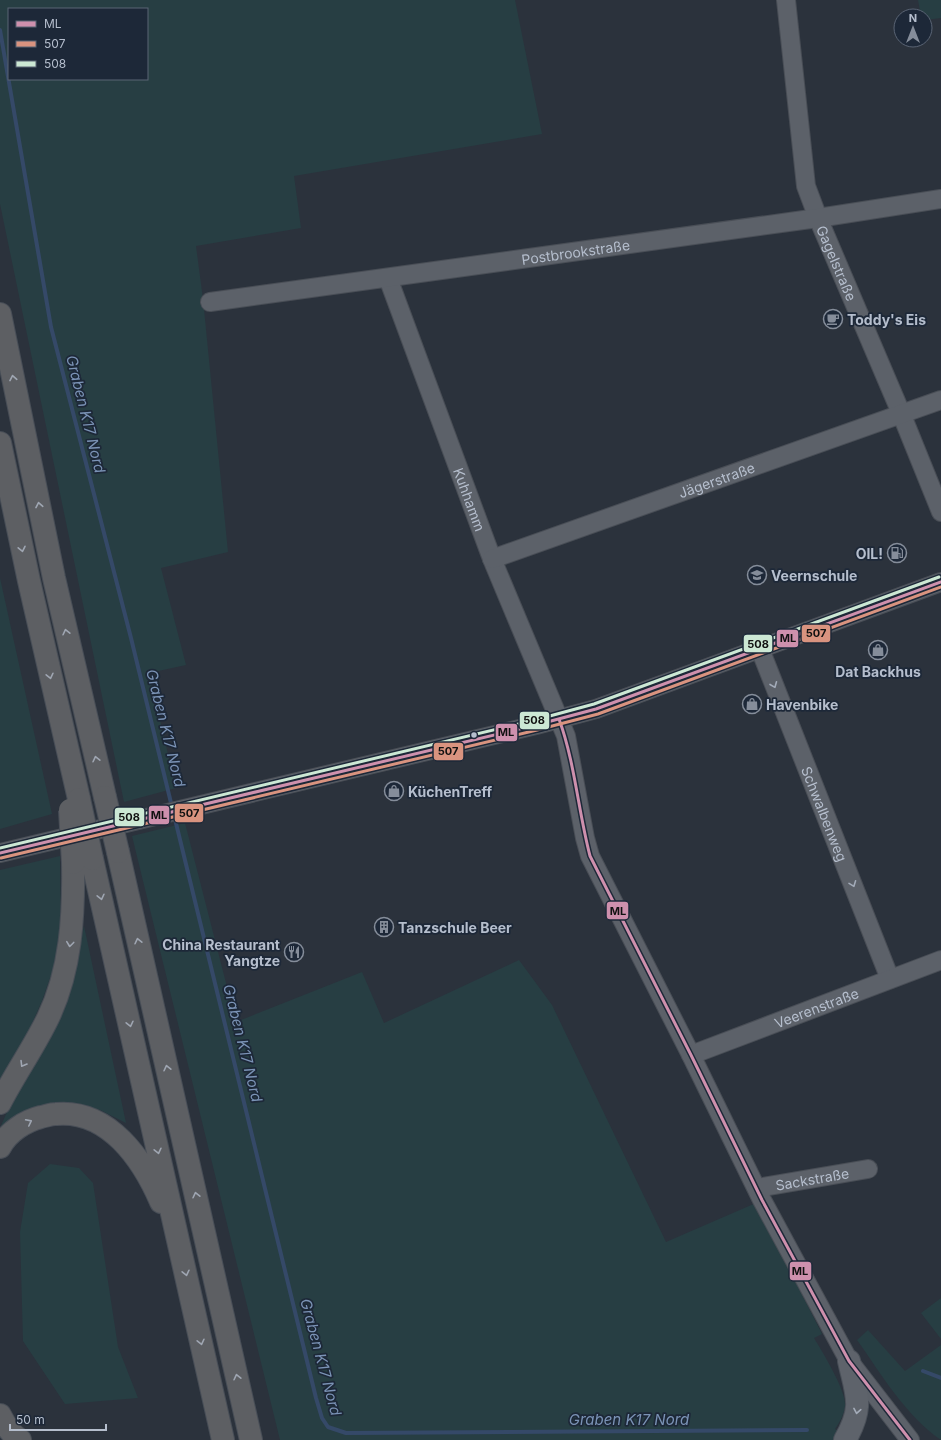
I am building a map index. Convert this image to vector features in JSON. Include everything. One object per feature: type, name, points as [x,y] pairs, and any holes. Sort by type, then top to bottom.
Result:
[{"type":"highway","points":[[0,314],[54,578],[118,852],[251,1440]]},
{"type":"highway","points":[[0,443],[56,706],[75,805],[83,861],[179,1242],[223,1440]]},
{"type":"highway","points":[[0,1103],[49,1017],[60,988],[69,950],[72,921],[83,861]]},
{"type":"highway","points":[[0,1147],[4,1140],[18,1128],[34,1119],[56,1114],[76,1114],[95,1121],[108,1128],[121,1139],[138,1160],[153,1184],[179,1242]]},
{"type":"highway","points":[[0,1415],[5,1424],[20,1440]]},
{"type":"main road","points":[[845,1440],[857,1414],[858,1400],[849,1361]]},
{"type":"street","name":"Gagelstraße","points":[[786,0],[806,186],[941,512]]},
{"type":"street","name":"Postbrookstraße","points":[[210,302],[818,218],[941,199]]},
{"type":"street","name":"Kuhhamm","points":[[388,278],[492,559],[566,736],[585,838],[590,856],[776,1226],[849,1361],[910,1440]]},
{"type":"street","name":"Jägerstraße","points":[[492,559],[941,400]]},
{"type":"street","points":[[0,853],[596,709],[941,582]]},
{"type":"street","name":"Schwalbenweg","points":[[760,649],[890,979]]},
{"type":"street","name":"Veerenstraße","points":[[691,1056],[941,960]]},
{"type":"street","name":"Sackstraße","points":[[757,1188],[868,1169]]},
{"type":"green space","points":[[0,0],[515,0],[542,134],[294,176],[301,228],[196,246],[203,299],[228,552],[161,568],[186,665],[149,673],[176,788],[124,802],[0,204]]},
{"type":"green space","points":[[918,0],[941,0],[941,18],[933,19],[933,8],[920,8]]},
{"type":"green space","points":[[0,578],[52,814],[0,829]]},
{"type":"green space","points":[[185,823],[236,1022],[362,972],[384,1023],[519,960],[552,1005],[666,1242],[756,1203],[822,1334],[814,1338],[838,1382],[845,1400],[842,1418],[835,1429],[843,1434],[835,1440],[280,1440],[132,836]]},
{"type":"green space","points":[[60,856],[61,929],[55,964],[42,1001],[26,1037],[0,1082],[0,870]]},
{"type":"green space","points":[[84,926],[126,1123],[100,1110],[83,1106],[19,1116],[0,1128],[7,1112],[46,1043],[71,986]]},
{"type":"green space","points":[[50,1164],[79,1168],[93,1183],[118,1347],[138,1398],[65,1404],[23,1341],[20,1232],[28,1183]]},
{"type":"green space","points":[[941,1298],[941,1339],[921,1313]]},
{"type":"green space","points":[[868,1330],[905,1371],[941,1345],[941,1440],[916,1419],[905,1407],[857,1340]]},
{"type":"waterway","name":"Graben K17 Nord","points":[[0,30],[8,77]]},
{"type":"waterway","name":"Graben K17 Nord","points":[[9,80],[51,327],[131,638],[172,807]]},
{"type":"waterway","name":"Graben K17 Nord","points":[[174,815],[316,1398],[322,1418],[328,1427],[346,1433],[807,1430]]},
{"type":"waterway","name":"Graben K17 Nord","points":[[923,1371],[941,1378]]},
{"type":"transit line","name":"508","points":[[0,848],[535,720],[594,704],[939,577]]},
{"type":"transit line","name":"ML","points":[[0,853],[536,725],[596,709],[941,582]]},
{"type":"transit line","name":"507","points":[[1,858],[537,730],[598,714],[941,587]]},
{"type":"transit line","name":"ML","points":[[559,719],[569,752],[590,856],[691,1055],[762,1200],[849,1361],[910,1440]]},
{"type":"place","name":"Toddy's Eis","points":[[833,319]]},
{"type":"place","name":"OIL!","points":[[897,553]]},
{"type":"place","name":"Veernschule","points":[[757,575]]},
{"type":"place","name":"Dat Backhus","points":[[878,650]]},
{"type":"place","name":"Havenbike","points":[[752,704]]},
{"type":"place","name":"KüchenTreff","points":[[394,791]]},
{"type":"place","name":"Tanzschule Beer","points":[[384,927]]},
{"type":"place","name":"China Restaurant Yangtze","points":[[294,952]]}]
